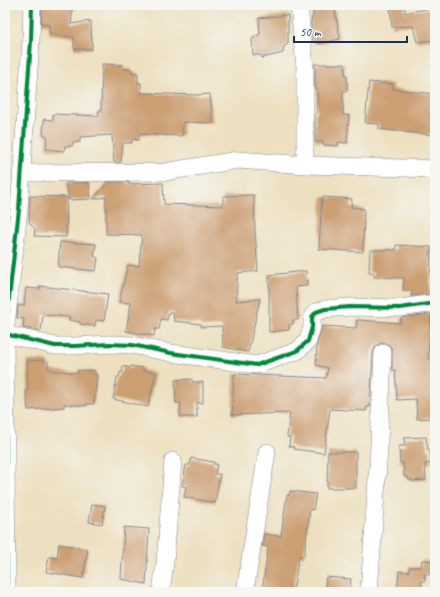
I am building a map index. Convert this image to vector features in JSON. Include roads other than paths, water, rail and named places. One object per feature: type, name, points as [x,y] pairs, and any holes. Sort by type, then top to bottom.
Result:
[{"type":"street","points":[[7,592],[5,334],[22,174],[32,5]]},
{"type":"street","points":[[299,5],[305,68],[305,165]]},
{"type":"street","points":[[22,174],[164,172],[238,160],[305,165],[435,169]]},
{"type":"street","points":[[5,334],[55,346],[109,344],[132,345],[171,353],[257,365],[297,351],[308,341],[312,327],[312,317],[316,312],[324,309],[350,307],[400,308],[435,303]]},
{"type":"street","points":[[369,592],[378,465],[383,353]]},
{"type":"street","points":[[245,592],[267,452]]},
{"type":"street","points":[[161,592],[165,563],[173,461]]}]
